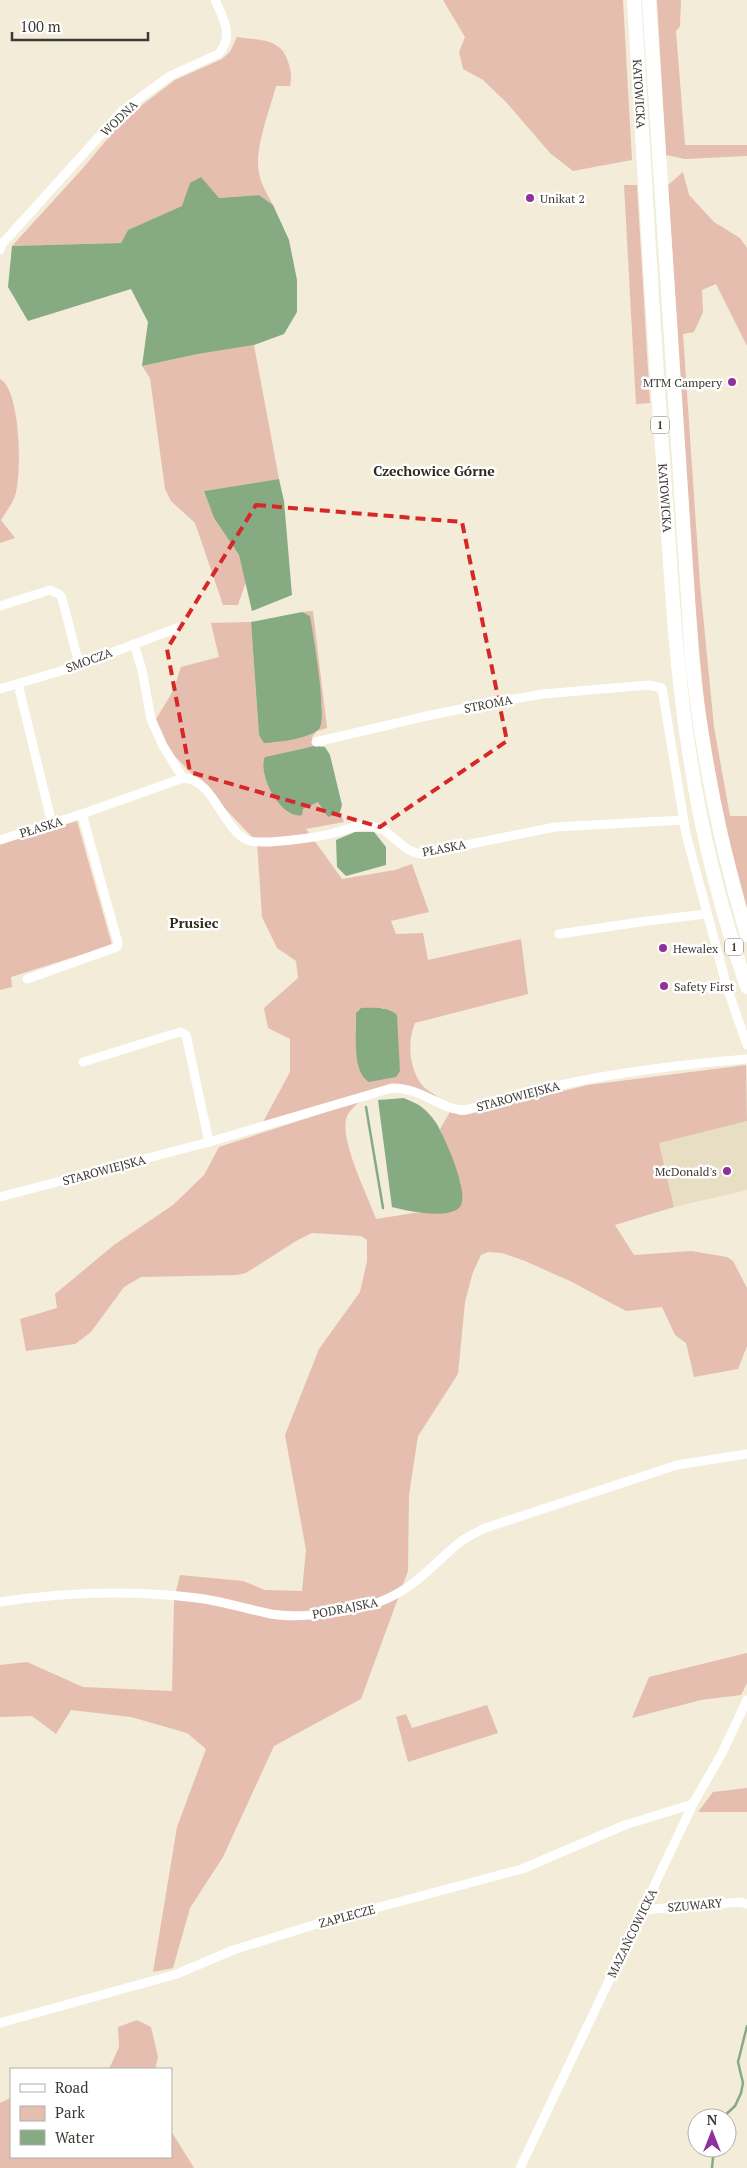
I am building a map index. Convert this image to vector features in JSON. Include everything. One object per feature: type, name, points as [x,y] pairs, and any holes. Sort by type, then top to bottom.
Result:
[{"type":"main road","name":"KATOWICKA","points":[[634,0],[659,411],[679,674],[691,764],[705,839],[722,907],[747,987]]},
{"type":"main road","name":"KATOWICKA","points":[[649,0],[672,378],[694,675],[711,792],[727,863],[747,935]]},
{"type":"street","name":"WODNA","points":[[0,250],[2,244],[122,112],[170,76],[218,54],[224,48],[227,38],[226,25],[215,0]]},
{"type":"street","points":[[0,606],[50,590],[59,594],[79,664]]},
{"type":"street","name":"SMOCZA","points":[[0,690],[79,664],[177,628]]},
{"type":"street","name":"PŁASKA","points":[[134,644],[142,670],[151,719],[163,746],[183,778]]},
{"type":"street","points":[[18,684],[52,824]]},
{"type":"street","name":"STROMA","points":[[316,742],[431,715],[543,694],[649,684],[662,688],[683,820]]},
{"type":"street","name":"PŁASKA","points":[[0,840],[82,814],[183,778],[194,780],[212,798],[239,835],[257,842],[323,836],[351,828],[369,826],[388,832],[409,850],[421,854],[555,828],[683,820]]},
{"type":"street","points":[[27,979],[117,947],[118,943],[82,814]]},
{"type":"street","points":[[683,820],[706,914],[727,987],[747,1045]]},
{"type":"street","points":[[559,934],[647,920],[706,914]]},
{"type":"street","points":[[83,1062],[181,1032],[186,1035],[209,1142]]},
{"type":"street","name":"STAROWIEJSKA","points":[[0,1197],[209,1142],[392,1088],[415,1091],[457,1110],[465,1110],[564,1084],[599,1077],[690,1064],[747,1059]]},
{"type":"street","name":"PODRAJSKA","points":[[0,1602],[73,1594],[122,1593],[197,1598],[272,1614],[302,1616],[349,1609],[382,1601],[410,1586],[459,1542],[485,1528],[677,1465],[747,1454]]},
{"type":"street","name":"MAZAŃCOWICKA","points":[[520,2168],[693,1804],[722,1753],[747,1700]]},
{"type":"street","name":"ZAPLECZE","points":[[0,2023],[177,1974],[233,1950],[320,1923],[522,1869],[625,1825],[693,1804]]},
{"type":"street","name":"SZUWARY","points":[[643,1910],[740,1902],[747,1904]]},
{"type":"highlighted area","points":[[256,505],[462,522],[507,741],[380,827],[190,772],[167,649]]},
{"type":"shaded area","points":[[747,1121],[747,1190],[674,1207],[659,1143]]},
{"type":"green space","points":[[443,0],[623,0],[632,160],[573,171],[550,153],[506,102],[483,80],[463,69],[459,52],[465,37]]},
{"type":"green space","points":[[657,0],[681,0],[680,26],[676,31],[685,145],[747,145],[747,156],[685,159],[666,155]]},
{"type":"green space","points":[[237,37],[267,41],[279,47],[284,52],[290,69],[290,86],[276,86],[263,129],[259,152],[260,177],[273,205],[259,195],[219,198],[190,183],[183,206],[128,230],[121,243],[12,246],[84,167],[125,118],[175,80],[222,59],[230,52]]},
{"type":"green space","points":[[683,172],[689,195],[714,222],[740,238],[747,248],[747,346],[716,284],[702,290],[703,312],[694,332],[683,334],[700,584],[714,727],[730,816],[747,816],[747,908],[722,814],[705,713],[694,592],[668,185]]},
{"type":"green space","points":[[624,185],[637,185],[650,403],[636,404]]},
{"type":"green space","points":[[254,345],[279,479],[204,491],[214,518],[239,555],[246,582],[238,605],[223,605],[195,523],[171,501],[165,489],[150,378],[142,366]]},
{"type":"green space","points":[[0,379],[7,386],[16,415],[19,470],[15,496],[1,520],[15,538],[0,543]]},
{"type":"green space","points":[[313,611],[327,728],[317,731],[322,707],[310,616],[302,612]]},
{"type":"green space","points":[[251,622],[259,735],[273,743],[305,736],[317,731],[312,737],[314,746],[265,757],[303,809],[318,802],[335,814],[340,812],[344,822],[306,829],[342,879],[395,870],[412,864],[429,912],[391,921],[396,934],[423,933],[428,960],[521,939],[528,994],[415,1023],[410,1046],[414,1071],[422,1085],[438,1097],[403,1085],[263,1122],[290,1072],[290,1039],[268,1028],[264,1008],[298,978],[296,961],[277,948],[262,917],[257,842],[169,750],[156,719],[173,691],[181,667],[219,657],[211,623]],"holes":[[[384,1008],[400,1068],[357,1060],[358,1010]]]},
{"type":"green space","points":[[77,821],[112,945],[11,977],[12,987],[0,990],[0,844]]},
{"type":"green space","points":[[746,1065],[747,1121],[659,1143],[674,1207],[615,1225],[634,1255],[691,1251],[727,1257],[733,1261],[747,1288],[747,1346],[738,1369],[694,1377],[686,1343],[675,1335],[662,1307],[626,1311],[572,1282],[525,1261],[502,1253],[488,1252],[481,1255],[473,1272],[465,1302],[458,1374],[418,1436],[409,1495],[408,1571],[361,1699],[274,1746],[223,1857],[190,1908],[173,1968],[153,1972],[177,1827],[206,1749],[187,1733],[131,1717],[71,1710],[56,1734],[32,1716],[0,1717],[0,1665],[27,1662],[83,1687],[172,1691],[174,1600],[180,1575],[243,1581],[265,1590],[302,1591],[306,1550],[285,1435],[319,1349],[360,1292],[367,1261],[367,1240],[361,1236],[312,1233],[246,1273],[237,1275],[141,1277],[124,1287],[91,1332],[75,1344],[26,1351],[20,1319],[57,1308],[55,1294],[114,1245],[173,1205],[204,1175],[219,1147],[360,1101],[347,1116],[345,1126],[355,1167],[376,1219],[414,1213],[449,1212],[461,1184],[440,1129],[451,1110],[459,1115],[465,1115],[588,1085]]},
{"type":"green space","points":[[747,1653],[747,1683],[741,1695],[701,1700],[632,1718],[649,1677]]},
{"type":"green space","points":[[487,1705],[498,1733],[408,1762],[396,1717],[406,1714],[412,1728]]},
{"type":"green space","points":[[747,1788],[747,1812],[698,1812],[713,1792]]},
{"type":"green space","points":[[137,2020],[151,2027],[158,2057],[155,2068],[109,2068],[119,2047],[118,2027]]},
{"type":"green space","points":[[10,2098],[10,2158],[172,2158],[172,2133],[194,2168],[0,2168],[0,2103]]},
{"type":"water","points":[[201,177],[219,198],[259,195],[273,205],[289,240],[297,280],[297,312],[284,334],[254,345],[142,366],[148,322],[131,289],[28,321],[8,287],[12,246],[121,243],[128,230],[182,206],[190,183]]},
{"type":"water","points":[[279,479],[284,501],[292,595],[252,611],[239,555],[214,518],[204,491]]},
{"type":"water","points":[[302,612],[310,616],[319,675],[322,710],[319,729],[309,735],[285,741],[264,743],[259,735],[251,622]]},
{"type":"water","points":[[314,746],[325,747],[330,755],[342,805],[340,812],[328,817],[318,802],[303,809],[302,815],[294,815],[286,810],[273,794],[264,774],[263,765],[265,757]]},
{"type":"water","points":[[355,832],[374,832],[386,847],[386,865],[346,876],[337,867],[336,840]]},
{"type":"water","points":[[361,1008],[385,1009],[397,1015],[400,1071],[396,1077],[369,1082],[363,1077],[357,1060],[356,1050],[356,1013]]},
{"type":"water","points":[[404,1098],[429,1113],[437,1124],[447,1146],[460,1181],[462,1192],[460,1207],[454,1211],[437,1214],[407,1211],[392,1207],[378,1100]]},
{"type":"waterway","points":[[366,1107],[383,1208]]},
{"type":"waterway","points":[[733,2108],[741,2093],[743,2083],[738,2062],[747,2026]]},
{"type":"waterway","points":[[712,2168],[713,2158]]},
{"type":"place","name":"Unikat 2","points":[[530,198]]},
{"type":"place","name":"MTM Campery","points":[[732,382]]},
{"type":"place","name":"Hewalex","points":[[663,948]]},
{"type":"place","name":"Safety First","points":[[664,986]]},
{"type":"place","name":"McDonald's","points":[[727,1171]]},
{"type":"district","name":"Czechowice Górne","points":[[434,470]]},
{"type":"district","name":"Prusiec","points":[[194,922]]}]
